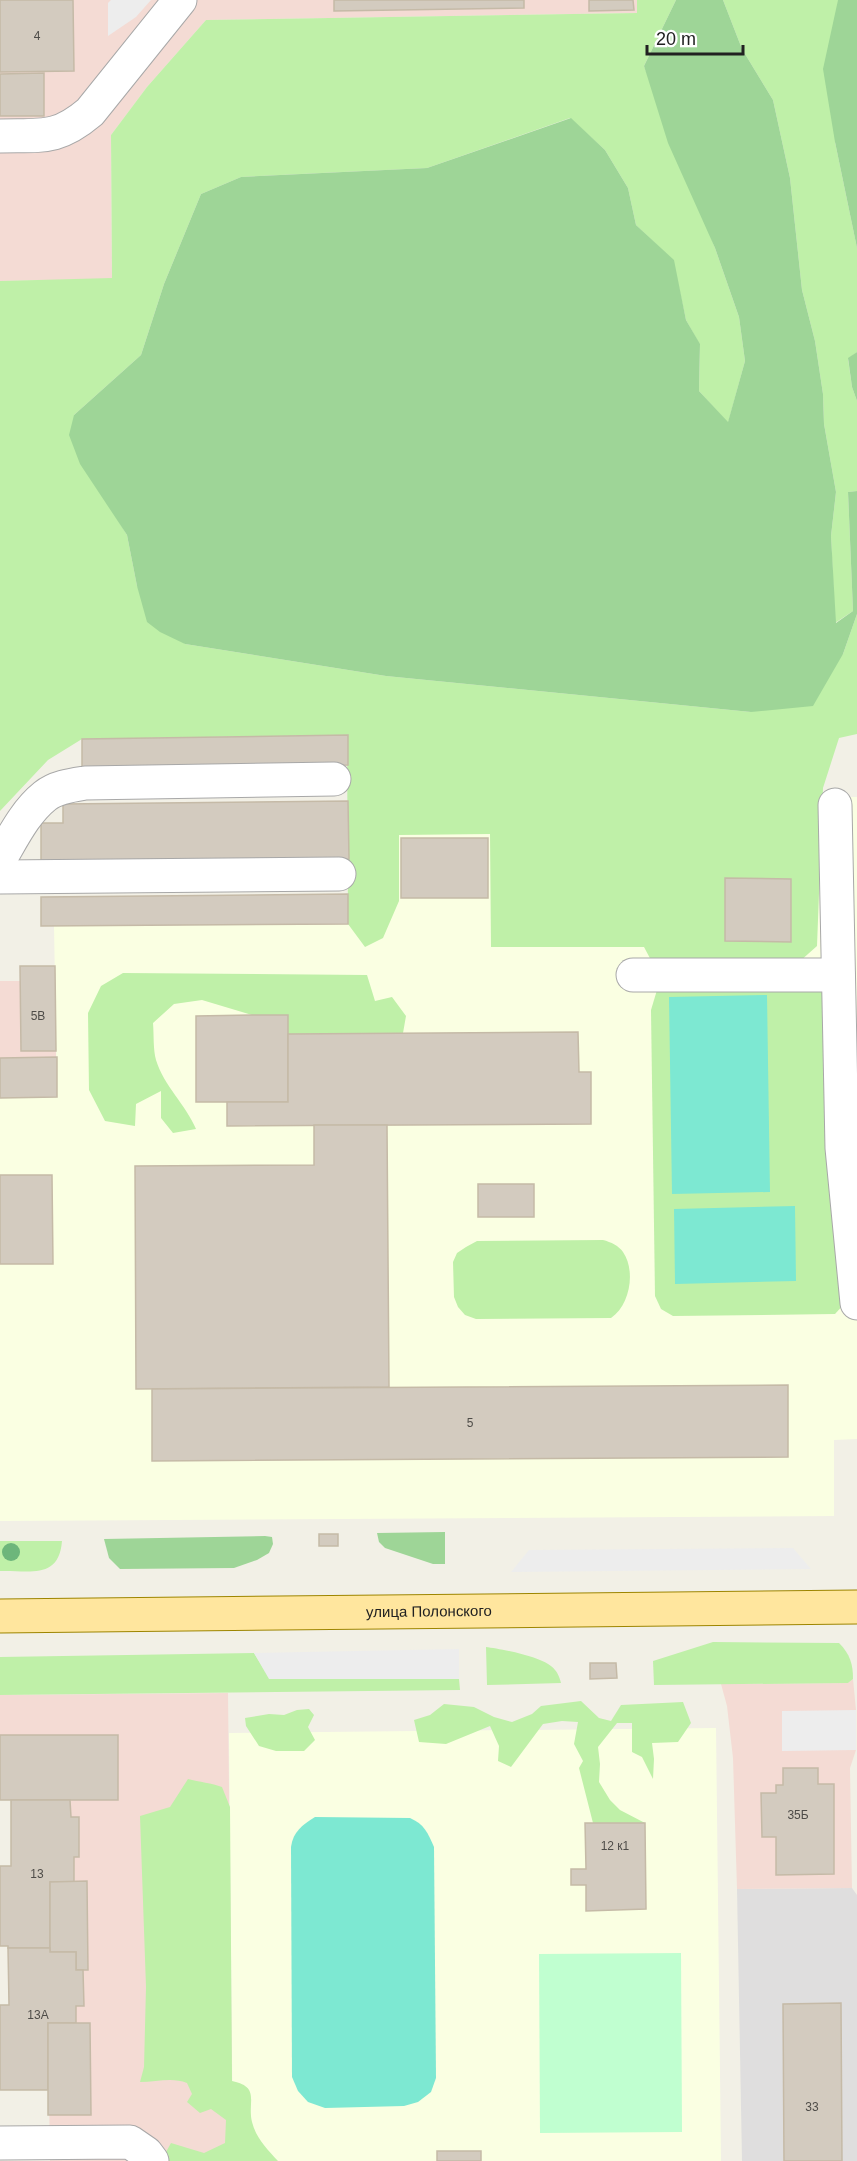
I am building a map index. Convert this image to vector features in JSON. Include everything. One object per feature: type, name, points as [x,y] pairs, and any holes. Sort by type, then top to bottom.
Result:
[{"type":"main road","name":"улица Полонского","points":[[0,1616],[857,1607]]},
{"type":"lane","points":[[0,135],[50,135],[73,127],[90,112],[180,0]]},
{"type":"lane","points":[[0,859],[22,822],[45,795],[63,786],[85,783],[334,779]]},
{"type":"lane","points":[[835,805],[842,1148],[857,1303]]},
{"type":"lane","points":[[0,877],[339,874]]},
{"type":"lane","points":[[633,975],[838,975]]},
{"type":"lane","points":[[0,2143],[130,2142],[146,2153],[152,2161]]},
{"type":"shaded area","points":[[0,0],[637,0],[638,13],[206,20],[147,87],[111,135],[112,279],[0,281]]},
{"type":"shaded area","points":[[111,0],[151,0],[136,17],[108,36],[108,3]]},
{"type":"shaded area","points":[[857,797],[857,1439],[834,1440],[834,1516],[0,1521],[0,1098],[57,1097],[54,926],[348,924],[348,801]]},
{"type":"shaded area","points":[[0,981],[21,981],[21,1051],[56,1051],[56,1057],[0,1058]]},
{"type":"shaded area","points":[[767,995],[770,1192],[672,1194],[669,997]]},
{"type":"shaded area","points":[[795,1206],[796,1281],[675,1284],[674,1209]]},
{"type":"shaded area","points":[[793,1548],[811,1569],[511,1572],[529,1550]]},
{"type":"shaded area","points":[[459,1649],[459,1679],[269,1679],[254,1653]]},
{"type":"shaded area","points":[[853,1679],[856,1750],[850,1768],[852,1888],[737,1889],[733,1758],[727,1706],[721,1684],[848,1683]]},
{"type":"shaded area","points":[[228,1693],[233,2161],[50,2161],[48,2023],[76,2023],[76,2006],[84,2006],[83,1971],[76,1970],[74,1857],[79,1857],[79,1818],[71,1817],[70,1800],[0,1800],[0,1695]]},
{"type":"shaded area","points":[[856,1710],[856,1750],[782,1751],[782,1711]]},
{"type":"shaded area","points":[[716,1728],[721,2161],[233,2161],[229,1733]]},
{"type":"shaded area","points":[[315,1817],[410,1818],[425,1830],[434,1847],[436,2078],[431,2092],[418,2102],[404,2106],[325,2108],[308,2102],[298,2091],[292,2077],[291,1847],[299,1829]]},
{"type":"shaded area","points":[[852,1888],[857,1895],[857,2161],[742,2161],[737,1889]]},
{"type":"green space","points":[[637,0],[676,0],[644,66],[715,248],[739,317],[745,361],[728,423],[699,391],[700,345],[686,320],[673,260],[636,225],[628,188],[605,150],[570,118],[427,168],[241,177],[201,194],[164,284],[141,355],[74,415],[107,502],[127,535],[137,586],[185,644],[386,676],[751,712],[843,654],[857,614],[857,734],[839,738],[823,788],[817,946],[799,962],[652,962],[644,947],[491,947],[490,834],[399,835],[399,901],[383,938],[365,947],[348,924],[347,735],[82,739],[48,760],[0,811],[0,281],[112,278],[111,135],[147,87],[206,20],[637,13]],"holes":[[[725,879],[791,879],[790,942],[725,941]]]},
{"type":"green space","points":[[676,0],[723,0],[742,49],[773,100],[790,178],[802,290],[815,341],[823,394],[824,424],[836,492],[831,536],[836,623],[853,611],[848,492],[857,491],[857,614],[843,654],[813,706],[751,712],[386,676],[185,644],[160,632],[147,622],[127,535],[80,464],[69,435],[74,415],[141,355],[164,284],[201,194],[241,177],[427,168],[571,118],[605,150],[628,188],[636,225],[674,260],[686,320],[700,344],[699,391],[728,422],[745,361],[739,317],[715,248],[668,143],[644,66]]},
{"type":"green space","points":[[723,0],[838,0],[835,142],[857,248],[857,352],[848,359],[852,387],[857,401],[857,491],[848,492],[853,611],[835,623],[831,536],[836,492],[824,424],[823,394],[815,341],[802,290],[790,178],[773,100],[742,49]]},
{"type":"green space","points":[[838,0],[857,0],[857,248],[835,142],[823,69]]},
{"type":"green space","points":[[857,352],[857,401],[852,387],[848,358]]},
{"type":"green space","points":[[123,973],[367,975],[375,1001],[392,997],[406,1016],[403,1033],[288,1034],[288,1015],[252,1015],[202,1000],[174,1004],[153,1023],[155,1056],[164,1078],[196,1129],[173,1133],[161,1118],[161,1091],[136,1104],[135,1126],[105,1121],[89,1090],[88,1013],[101,986]]},
{"type":"green space","points":[[815,987],[823,994],[845,1303],[835,1314],[673,1316],[661,1309],[655,1296],[651,1010],[657,990]]},
{"type":"green space","points":[[603,1240],[614,1244],[621,1250],[629,1268],[627,1296],[618,1312],[611,1318],[476,1319],[465,1315],[458,1307],[454,1297],[453,1262],[457,1253],[477,1241]]},
{"type":"green space","points":[[445,1532],[445,1564],[433,1564],[385,1548],[379,1542],[377,1533]]},
{"type":"green space","points":[[272,1537],[273,1544],[269,1553],[234,1568],[120,1569],[109,1558],[104,1539]]},
{"type":"green space","points":[[0,1541],[62,1541],[60,1553],[49,1567],[32,1571],[0,1571]]},
{"type":"green space","points":[[713,1642],[839,1643],[850,1660],[853,1679],[848,1683],[654,1685],[653,1661]]},
{"type":"green space","points":[[486,1647],[523,1654],[543,1661],[556,1671],[561,1683],[487,1685]]},
{"type":"green space","points":[[254,1653],[270,1679],[459,1679],[460,1690],[0,1695],[0,1657]]},
{"type":"green space","points":[[581,1701],[599,1718],[611,1721],[621,1705],[683,1702],[691,1723],[678,1742],[652,1743],[653,1779],[642,1757],[632,1752],[632,1723],[617,1723],[598,1747],[599,1782],[610,1800],[620,1810],[645,1823],[593,1823],[579,1768],[583,1761],[574,1744],[578,1722],[562,1721],[543,1724],[511,1767],[498,1761],[499,1746],[490,1726],[446,1744],[419,1742],[414,1720],[430,1715],[444,1704],[474,1707],[494,1717],[512,1722],[532,1714],[541,1706]]},
{"type":"green space","points":[[309,1709],[314,1715],[308,1727],[315,1740],[304,1751],[276,1751],[259,1746],[246,1726],[245,1718],[269,1714],[284,1715],[297,1710]]},
{"type":"green space","points":[[188,1779],[222,1787],[230,1807],[232,2081],[247,2087],[250,2091],[252,2122],[256,2133],[278,2161],[161,2161],[171,2143],[204,2153],[225,2143],[226,2120],[211,2109],[200,2113],[187,2102],[192,2094],[187,2083],[170,2080],[140,2082],[144,2067],[146,1987],[140,1816],[170,1807]]},
{"type":"green space","points":[[681,1953],[682,2132],[540,2133],[539,1954]]},
{"type":"building","points":[[0,0],[73,0],[74,71],[0,72]]},
{"type":"building","points":[[334,0],[524,0],[524,8],[334,11]]},
{"type":"building","points":[[589,0],[633,0],[634,10],[589,11]]},
{"type":"building","points":[[44,73],[44,116],[0,116],[0,74]]},
{"type":"building","points":[[348,735],[348,765],[82,769],[82,739]]},
{"type":"building","points":[[348,801],[349,859],[41,862],[41,823],[63,823],[63,804]]},
{"type":"building","points":[[401,838],[488,838],[488,898],[401,898]]},
{"type":"building","points":[[725,878],[791,879],[791,942],[725,941]]},
{"type":"building","points":[[348,894],[348,924],[41,926],[41,897]]},
{"type":"building","points":[[20,966],[55,966],[56,1051],[21,1051]]},
{"type":"building","points":[[288,1015],[288,1102],[196,1102],[196,1016]]},
{"type":"building","points":[[578,1032],[579,1072],[591,1072],[591,1124],[227,1126],[227,1102],[288,1102],[288,1034]]},
{"type":"building","points":[[57,1057],[57,1097],[0,1098],[0,1058]]},
{"type":"building","points":[[314,1125],[387,1125],[389,1387],[136,1389],[135,1166],[314,1165]]},
{"type":"building","points":[[0,1175],[52,1175],[53,1264],[0,1264]]},
{"type":"building","points":[[478,1184],[534,1184],[534,1217],[478,1217]]},
{"type":"building","points":[[788,1385],[788,1457],[152,1461],[152,1389]]},
{"type":"building","points":[[319,1534],[338,1534],[338,1546],[319,1546]]},
{"type":"building","points":[[590,1663],[616,1663],[617,1678],[590,1679]]},
{"type":"building","points":[[0,1735],[118,1735],[118,1800],[0,1800]]},
{"type":"building","points":[[783,1768],[818,1768],[818,1784],[834,1784],[834,1874],[776,1875],[776,1837],[762,1837],[761,1793],[776,1793],[776,1785],[783,1785]]},
{"type":"building","points":[[11,1800],[70,1800],[71,1817],[79,1817],[79,1857],[74,1857],[74,1882],[50,1882],[50,1948],[0,1946],[0,1866],[11,1866]]},
{"type":"building","points":[[585,1823],[645,1823],[646,1909],[586,1911],[586,1885],[571,1885],[571,1869],[586,1869]]},
{"type":"building","points":[[87,1881],[88,1970],[76,1970],[76,1952],[50,1952],[50,1882]]},
{"type":"building","points":[[8,1948],[50,1948],[50,1952],[76,1952],[76,1970],[83,1970],[84,2006],[76,2006],[76,2023],[48,2023],[48,2090],[0,2090],[0,2005],[9,2005]]},
{"type":"building","points":[[841,2003],[842,2161],[784,2161],[783,2004]]},
{"type":"building","points":[[48,2023],[90,2023],[91,2115],[48,2115]]},
{"type":"building","points":[[437,2151],[481,2151],[481,2161],[437,2161]]}]
